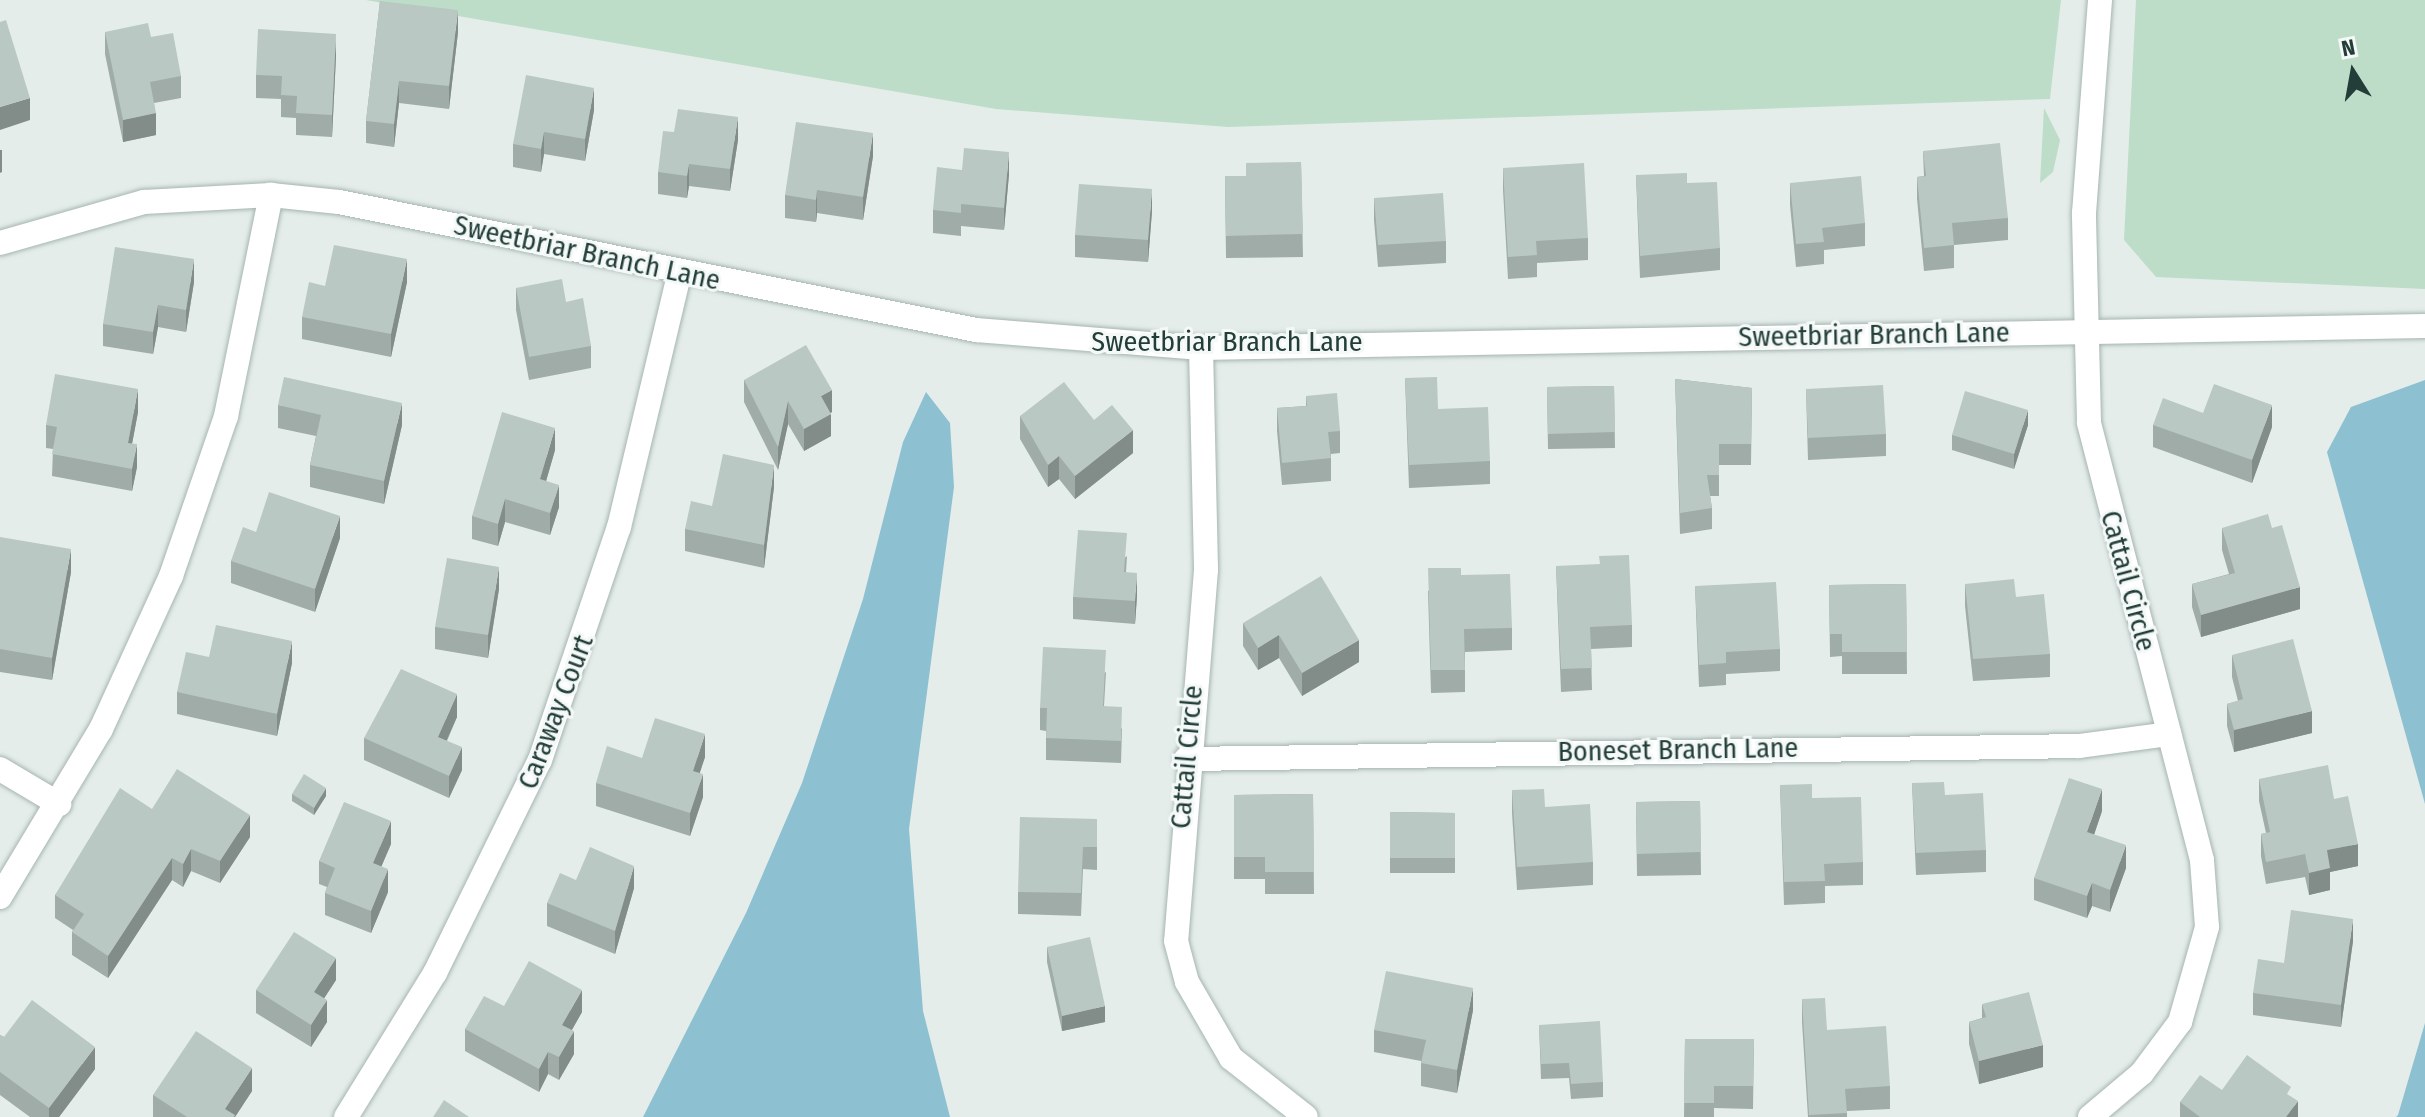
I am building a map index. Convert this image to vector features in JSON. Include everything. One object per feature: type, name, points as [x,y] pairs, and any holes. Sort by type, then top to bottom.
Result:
[{"type":"street","name":"Cattail Circle","points":[[2090,1117],[2162,1048],[2202,959],[2202,860],[2100,479],[2085,331],[2085,150],[2100,0]]},
{"type":"street","name":"Sweetbriar Branch Lane","points":[[0,243],[144,202],[271,195],[339,202],[976,330],[1201,348],[2425,326]]},
{"type":"street","points":[[0,897],[59,804],[138,653],[201,497],[252,306],[271,195]]},
{"type":"street","name":"Caraway Court","points":[[346,1117],[435,973],[540,760],[619,527],[680,271]]},
{"type":"street","name":"Cattail Circle","points":[[1201,348],[1206,570],[1174,909],[1187,982],[1231,1058],[1306,1117]]},
{"type":"street","name":"Boneset Branch Lane","points":[[1186,759],[2079,746],[2169,734]]},
{"type":"street","points":[[0,769],[59,804]]},
{"type":"green space","points":[[366,0],[2061,0],[2050,99],[1228,127],[996,109]]},
{"type":"green space","points":[[2136,0],[2425,0],[2425,289],[2156,277],[2124,240]]},
{"type":"green space","points":[[2044,108],[2060,140],[2053,172],[2040,183]]},
{"type":"water","points":[[2425,380],[2425,804],[2327,452],[2351,407]]},
{"type":"water","points":[[926,392],[950,423],[954,487],[909,829],[923,1011],[950,1117],[643,1117],[746,913],[802,783],[863,599],[903,442]]},
{"type":"water","points":[[2425,1023],[2425,1117],[2396,1117],[2398,1115]]},
{"type":"building","points":[[380,1],[458,10],[449,86],[399,81],[394,124],[366,121]]},
{"type":"building","points":[[6,20],[30,98],[0,107],[0,22]]},
{"type":"building","points":[[148,23],[151,37],[173,33],[181,76],[150,82],[156,113],[123,120],[105,32]]},
{"type":"building","points":[[258,29],[336,34],[332,115],[296,113],[297,96],[281,95],[282,76],[256,75]]},
{"type":"building","points":[[526,75],[594,88],[585,139],[544,132],[541,149],[513,144]]},
{"type":"building","points":[[678,109],[738,117],[730,169],[689,164],[687,176],[658,172],[663,131],[674,132]]},
{"type":"building","points":[[796,122],[873,133],[863,197],[817,190],[816,200],[785,195]]},
{"type":"building","points":[[2000,143],[2008,218],[1952,223],[1954,245],[1924,248],[1917,177],[1926,176],[1923,151]]},
{"type":"building","points":[[964,148],[1009,152],[1004,208],[961,204],[961,213],[933,210],[937,167],[962,170]]},
{"type":"building","points":[[1301,162],[1303,234],[1226,236],[1225,176],[1246,176],[1246,163]]},
{"type":"building","points":[[1584,163],[1588,238],[1536,241],[1537,255],[1508,257],[1503,168]]},
{"type":"building","points":[[1687,173],[1687,183],[1717,182],[1720,248],[1640,256],[1636,175]]},
{"type":"building","points":[[1861,176],[1865,223],[1822,228],[1824,242],[1796,244],[1790,183]]},
{"type":"building","points":[[1079,184],[1152,189],[1148,240],[1075,235]]},
{"type":"building","points":[[1443,193],[1446,241],[1378,245],[1374,198]]},
{"type":"building","points":[[334,245],[407,259],[391,334],[302,317],[309,282],[325,286]]},
{"type":"building","points":[[115,247],[194,259],[186,310],[158,305],[153,332],[103,324]]},
{"type":"building","points":[[562,279],[566,302],[583,298],[591,346],[529,357],[516,288]]},
{"type":"building","points":[[806,345],[832,390],[821,396],[831,414],[804,429],[788,401],[778,447],[744,380]]},
{"type":"building","points":[[55,374],[138,389],[128,443],[137,444],[132,469],[52,454],[57,427],[46,425]]},
{"type":"building","points":[[284,377],[402,403],[384,481],[310,465],[321,415],[278,405]]},
{"type":"building","points":[[1437,377],[1438,409],[1488,407],[1490,461],[1409,465],[1405,378]]},
{"type":"building","points":[[1675,379],[1752,388],[1751,444],[1719,444],[1719,475],[1707,475],[1712,508],[1680,513]]},
{"type":"building","points":[[1064,382],[1094,420],[1112,405],[1133,430],[1075,476],[1059,456],[1048,465],[1020,416]]},
{"type":"building","points":[[2214,384],[2272,405],[2252,460],[2153,425],[2163,398],[2203,413]]},
{"type":"building","points":[[1883,385],[1886,434],[1808,438],[1806,389]]},
{"type":"building","points":[[1614,386],[1615,432],[1548,434],[1547,387]]},
{"type":"building","points":[[1965,391],[2028,410],[2014,454],[1952,435]]},
{"type":"building","points":[[1337,393],[1340,431],[1328,432],[1331,458],[1282,463],[1277,408],[1307,406],[1306,396]]},
{"type":"building","points":[[502,412],[555,428],[540,479],[559,485],[550,513],[505,499],[498,524],[472,516]]},
{"type":"building","points":[[723,454],[774,465],[764,545],[685,529],[691,501],[712,506]]},
{"type":"building","points":[[269,492],[340,516],[315,589],[231,561],[243,527],[256,532]]},
{"type":"building","points":[[2268,514],[2272,528],[2282,525],[2300,587],[2201,615],[2192,584],[2235,573],[2222,528]]},
{"type":"building","points":[[1078,530],[1127,533],[1124,572],[1137,573],[1135,601],[1073,597]]},
{"type":"building","points":[[0,537],[71,549],[52,658],[0,649]]},
{"type":"building","points":[[1629,555],[1632,625],[1590,627],[1592,668],[1561,669],[1556,566],[1600,564],[1599,556]]},
{"type":"building","points":[[447,558],[499,567],[488,635],[435,627]]},
{"type":"building","points":[[1428,568],[1461,568],[1461,575],[1510,574],[1512,628],[1464,629],[1465,670],[1431,670]]},
{"type":"building","points":[[1321,576],[1359,640],[1302,673],[1279,635],[1258,648],[1243,623]]},
{"type":"building","points":[[2014,579],[2016,597],[2044,594],[2050,654],[1973,659],[1965,584]]},
{"type":"building","points":[[1776,582],[1780,649],[1726,652],[1726,663],[1699,665],[1695,586]]},
{"type":"building","points":[[1906,584],[1907,652],[1842,652],[1842,634],[1830,634],[1829,585]]},
{"type":"building","points":[[216,625],[292,641],[277,714],[177,692],[186,652],[209,657]]},
{"type":"building","points":[[2293,639],[2312,711],[2234,730],[2227,704],[2243,699],[2232,655]]},
{"type":"building","points":[[1043,647],[1106,650],[1103,706],[1122,707],[1121,741],[1046,738],[1047,708],[1040,708]]},
{"type":"building","points":[[401,669],[457,694],[438,737],[462,747],[449,776],[364,738]]},
{"type":"building","points":[[655,718],[705,734],[693,771],[703,774],[690,813],[596,783],[607,746],[642,758]]},
{"type":"building","points":[[2328,765],[2334,799],[2348,796],[2358,844],[2327,850],[2330,868],[2309,873],[2305,854],[2266,862],[2261,834],[2270,832],[2259,779]]},
{"type":"building","points":[[177,769],[250,815],[220,861],[191,849],[183,864],[172,858],[108,956],[72,932],[84,914],[55,895],[120,788],[152,809]]},
{"type":"building","points":[[304,774],[326,788],[314,808],[292,794]]},
{"type":"building","points":[[2069,778],[2102,789],[2087,832],[2126,845],[2110,890],[2092,883],[2087,896],[2034,878]]},
{"type":"building","points":[[1944,782],[1945,795],[1983,793],[1986,850],[1916,853],[1912,783]]},
{"type":"building","points":[[1812,784],[1812,798],[1861,797],[1863,862],[1824,864],[1825,881],[1784,882],[1780,785]]},
{"type":"building","points":[[1544,789],[1545,807],[1590,804],[1593,862],[1517,867],[1512,790]]},
{"type":"building","points":[[1313,794],[1314,872],[1265,872],[1265,857],[1234,857],[1234,795]]},
{"type":"building","points":[[1700,801],[1701,852],[1637,854],[1636,802]]},
{"type":"building","points":[[344,802],[391,821],[373,863],[388,869],[371,911],[325,893],[335,868],[319,861]]},
{"type":"building","points":[[1390,812],[1455,813],[1455,858],[1390,858]]},
{"type":"building","points":[[1020,817],[1097,819],[1097,847],[1083,847],[1081,893],[1018,892]]},
{"type":"building","points":[[590,847],[634,866],[615,931],[547,903],[560,873],[576,880]]},
{"type":"building","points":[[2291,910],[2353,919],[2341,1005],[2253,993],[2258,959],[2284,963]]},
{"type":"building","points":[[294,932],[336,958],[314,992],[327,1000],[311,1025],[256,990]]},
{"type":"building","points":[[1090,937],[1105,1006],[1062,1016],[1047,947]]},
{"type":"building","points":[[529,961],[582,990],[562,1025],[574,1031],[559,1057],[548,1052],[539,1069],[465,1029],[484,996],[504,1006]]},
{"type":"building","points":[[1386,971],[1473,988],[1457,1070],[1421,1063],[1426,1040],[1374,1030]]},
{"type":"building","points":[[2029,992],[2043,1045],[1979,1061],[1969,1022],[1986,1017],[1982,1004]]},
{"type":"building","points":[[1825,998],[1827,1030],[1886,1026],[1890,1086],[1845,1089],[1847,1113],[1809,1115],[1802,999]]},
{"type":"building","points":[[32,1000],[95,1047],[49,1108],[0,1072],[0,1035],[4,1037]]},
{"type":"building","points":[[1600,1021],[1603,1082],[1571,1084],[1569,1063],[1541,1064],[1539,1025]]},
{"type":"building","points":[[196,1031],[252,1068],[225,1109],[234,1117],[187,1117],[153,1095]]},
{"type":"building","points":[[1685,1039],[1754,1039],[1753,1086],[1714,1086],[1714,1103],[1684,1103]]},
{"type":"building","points":[[2247,1055],[2291,1087],[2287,1094],[2298,1101],[2286,1117],[2200,1117],[2180,1102],[2200,1075],[2222,1090]]},
{"type":"building","points":[[444,1100],[469,1117],[433,1117]]}]
